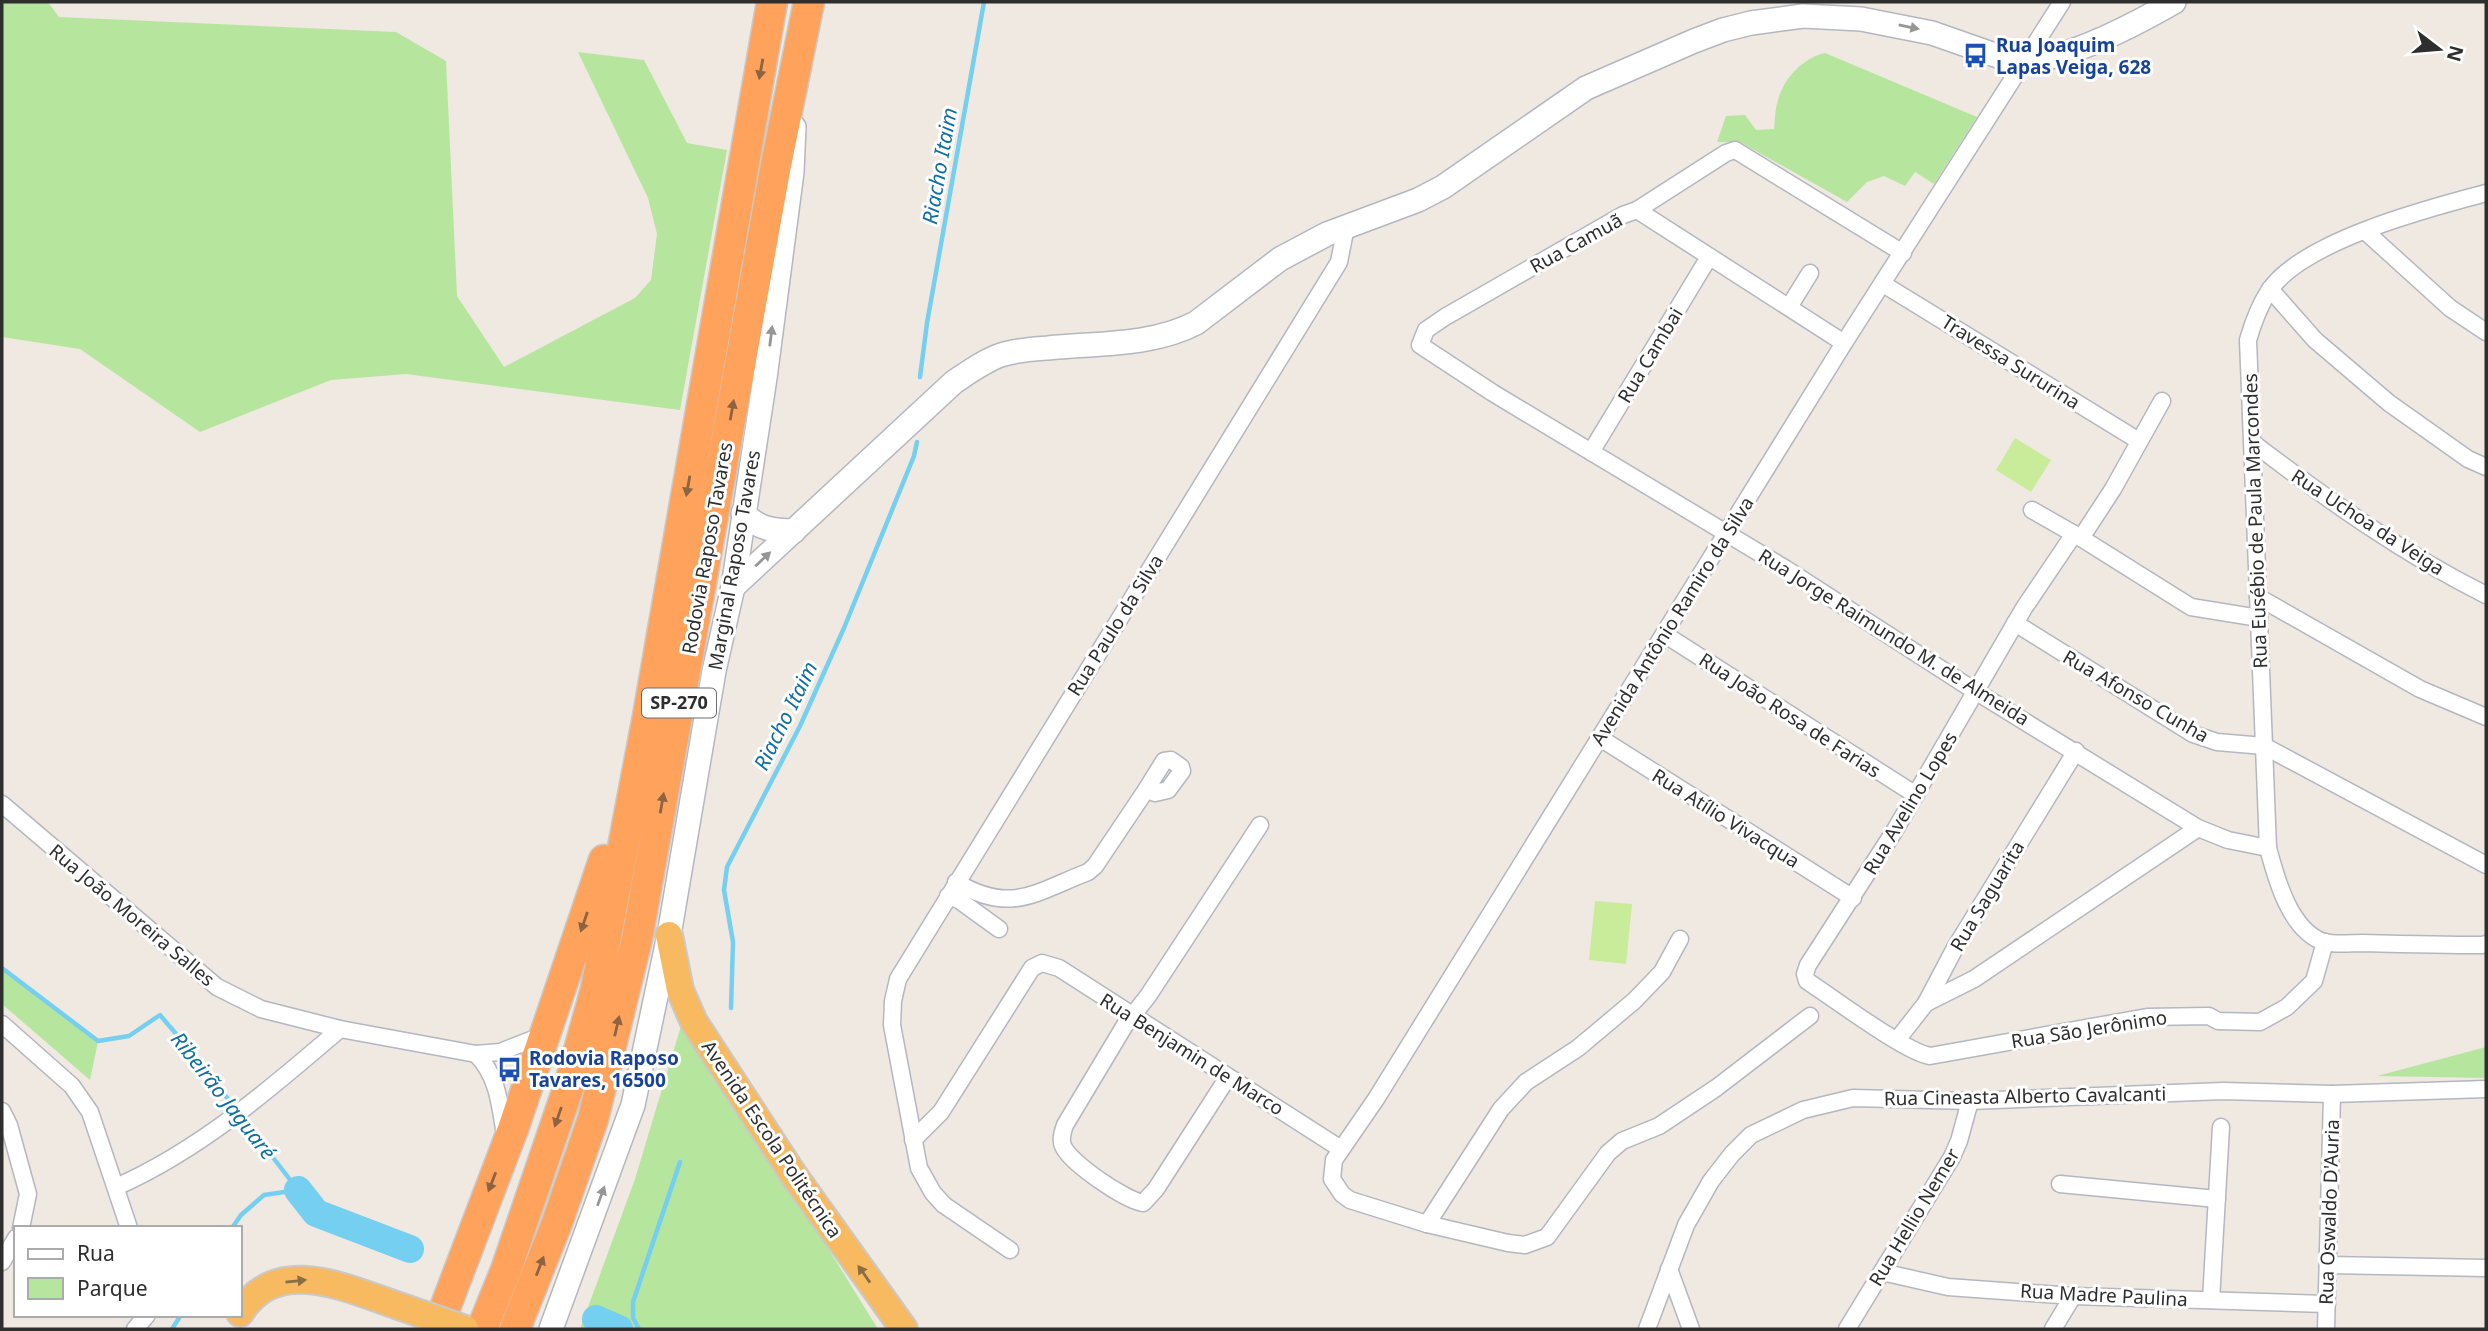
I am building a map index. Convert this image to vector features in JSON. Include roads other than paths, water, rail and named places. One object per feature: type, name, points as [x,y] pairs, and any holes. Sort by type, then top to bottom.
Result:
[{"type":"highway","name":"Rodovia Raposo Tavares","points":[[482,1329],[506,1269],[570,1083],[596,989],[648,716],[772,2]]},
{"type":"highway","name":"Rodovia Raposo Tavares","points":[[515,1329],[593,1119],[637,939],[775,170],[809,2]]},
{"type":"highway","points":[[436,1329],[546,1034],[595,891],[648,716]]},
{"type":"highway","name":"Avenida Escola Politécnica","points":[[669,934],[680,990],[694,1022],[793,1174],[904,1329]]},
{"type":"highway","points":[[242,1309],[268,1286],[299,1278],[332,1283],[465,1329]]},
{"type":"main road","points":[[733,587],[954,382],[987,360],[1028,349],[1139,340],[1184,329],[1196,323],[1280,259],[1327,234],[1419,200],[1443,187],[1586,88],[1723,30],[1807,9],[1833,9],[1932,33],[2012,61],[2024,62],[2072,50],[2138,12],[2174,2]]},
{"type":"main road","name":"Marginal Raposo Tavares","points":[[551,1329],[633,1105],[669,934],[714,671],[733,587],[765,378],[792,173],[796,65]]},
{"type":"main road","points":[[743,513],[752,522],[767,530],[794,531]]},
{"type":"street","name":"Avenida Antônio Ramiro da Silva","points":[[1427,1224],[1350,1200],[1334,1183],[1331,1170],[1334,1160],[1376,1099],[1844,343],[2062,2]]},
{"type":"street","points":[[1637,210],[1726,153],[1735,150],[1903,253]]},
{"type":"street","name":"Rua Eusébio de Paula Marcondes","points":[[2325,942],[2308,931],[2292,912],[2279,889],[2268,848],[2248,340],[2270,289],[2287,272],[2315,252],[2364,231],[2486,193]]},
{"type":"street","name":"Rua Camuã","points":[[1419,345],[1426,330],[1445,317],[1623,215],[1637,210],[1844,343]]},
{"type":"street","name":"Rua Paulo da Silva","points":[[1010,1250],[944,1205],[933,1194],[919,1168],[892,1026],[893,1001],[898,979],[1339,262],[1346,227]]},
{"type":"street","points":[[2364,231],[2450,308],[2486,332]]},
{"type":"street","name":"Rua Cambai","points":[[1591,452],[1709,257]]},
{"type":"street","points":[[1789,307],[1810,274]]},
{"type":"street","name":"Travessa Sururina","points":[[1883,284],[2139,441]]},
{"type":"street","points":[[2270,289],[2315,340],[2389,403],[2468,458],[2486,467]]},
{"type":"street","name":"Rua Jorge Raimundo M. de Almeida","points":[[1419,345],[1591,452],[1727,532],[1975,691],[2198,828],[2228,840],[2268,848]]},
{"type":"street","name":"Rua Avelino Lopes","points":[[1897,1040],[1807,981],[1805,974],[1808,965],[1916,795],[2015,623],[2113,489],[2162,401]]},
{"type":"street","name":"Rua Uchoa da Veiga","points":[[2253,443],[2331,502],[2411,555],[2486,595]]},
{"type":"street","points":[[2032,510],[2191,607],[2259,618]]},
{"type":"street","points":[[2258,597],[2420,689],[2486,717]]},
{"type":"street","name":"Rua Afonso Cunha","points":[[2015,623],[2193,734],[2217,742],[2264,746]]},
{"type":"street","name":"Rua João Rosa de Farias","points":[[1664,634],[1916,795]]},
{"type":"street","name":"Rua Atílio Vivacqua","points":[[1600,738],[1853,898]]},
{"type":"street","points":[[2264,746],[2486,865]]},
{"type":"street","name":"Rua Saguarita","points":[[1897,1040],[1926,1003],[1955,948],[2076,751]]},
{"type":"street","points":[[952,889],[1004,901],[1032,895],[1088,872],[1095,866],[1146,790]]},
{"type":"street","name":"Rua João Moreira Salles","points":[[2,804],[217,987],[261,1009],[340,1029],[476,1054],[500,1052],[546,1034]]},
{"type":"street","points":[[1228,1077],[1143,1203],[1109,1186],[1063,1146],[1062,1133],[1068,1118],[1125,1025],[1260,825]]},
{"type":"street","points":[[1926,1003],[1974,979],[2198,828]]},
{"type":"street","points":[[952,889],[959,900],[999,929]]},
{"type":"street","points":[[1680,939],[1662,972],[1634,1001],[1578,1048],[1526,1082],[1501,1109],[1427,1224],[1525,1245],[1547,1237],[1608,1153],[1622,1141],[1659,1126],[1716,1088],[1810,1016]]},
{"type":"street","points":[[2325,942],[2486,944]]},
{"type":"street","name":"Rua São Jerônimo","points":[[1897,1040],[1923,1055],[1930,1056],[2147,1017],[2209,1016],[2218,1021],[2260,1022],[2287,1007],[2314,981],[2325,942]]},
{"type":"street","name":"Rua Benjamin de Marco","points":[[913,1140],[941,1112],[1032,968],[1042,963],[1059,968],[1341,1149]]},
{"type":"street","points":[[2,1024],[78,1094],[89,1112],[128,1226]]},
{"type":"street","points":[[116,1187],[196,1143],[250,1105],[340,1029]]},
{"type":"street","points":[[476,1054],[488,1067],[494,1079],[507,1143]]},
{"type":"street","name":"Rua Cineasta Alberto Cavalcanti","points":[[1647,1329],[1694,1207],[1711,1181],[1751,1135],[1803,1110],[1853,1098],[1970,1101],[2223,1091],[2332,1094],[2486,1089]]},
{"type":"street","name":"Rua Oswaldo D'Auria","points":[[2326,1329],[2332,1094]]},
{"type":"street","name":"Rua Hellio Nemer","points":[[1847,1329],[1952,1157],[1970,1101]]},
{"type":"street","points":[[2,1111],[9,1125],[28,1194],[21,1226]]},
{"type":"street","points":[[2211,1300],[2221,1127]]},
{"type":"street","points":[[2060,1184],[2217,1199]]},
{"type":"street","points":[[2,1262],[14,1241]]},
{"type":"street","points":[[2329,1265],[2486,1268]]},
{"type":"street","points":[[1669,1269],[1691,1329]]},
{"type":"street","name":"Rua Madre Paulina","points":[[1882,1272],[1948,1287],[2073,1296],[2327,1304]]},
{"type":"street","points":[[2053,1329],[2073,1296]]},
{"type":"waterway","name":"Riacho Itaim","points":[[920,377],[927,323],[984,2]]},
{"type":"waterway","name":"Riacho Itaim","points":[[731,1008],[733,942],[724,890],[727,867],[800,726],[844,628],[914,456],[917,442]]},
{"type":"waterway","name":"Ribeirão Jaguaré","points":[[2,968],[98,1041],[129,1036],[160,1015],[298,1190],[264,1195],[241,1215],[233,1226]]},
{"type":"waterway","name":"Riacho Itaim","points":[[639,1329],[633,1318],[633,1302],[680,1162]]},
{"type":"waterway","name":"Ribeirão Jaguaré","points":[[298,1190],[316,1213],[410,1249]]},
{"type":"waterway","points":[[172,1329],[180,1317]]},
{"type":"waterway","name":"Ribeirão Jaguaré","points":[[596,1319],[619,1329]]},
{"type":"place","name":"Rua Joaquim Lapas Veiga, 628","points":[[1976,56]]},
{"type":"place","name":"Rodovia Raposo Tavares, 16500","points":[[509,1069]]}]
